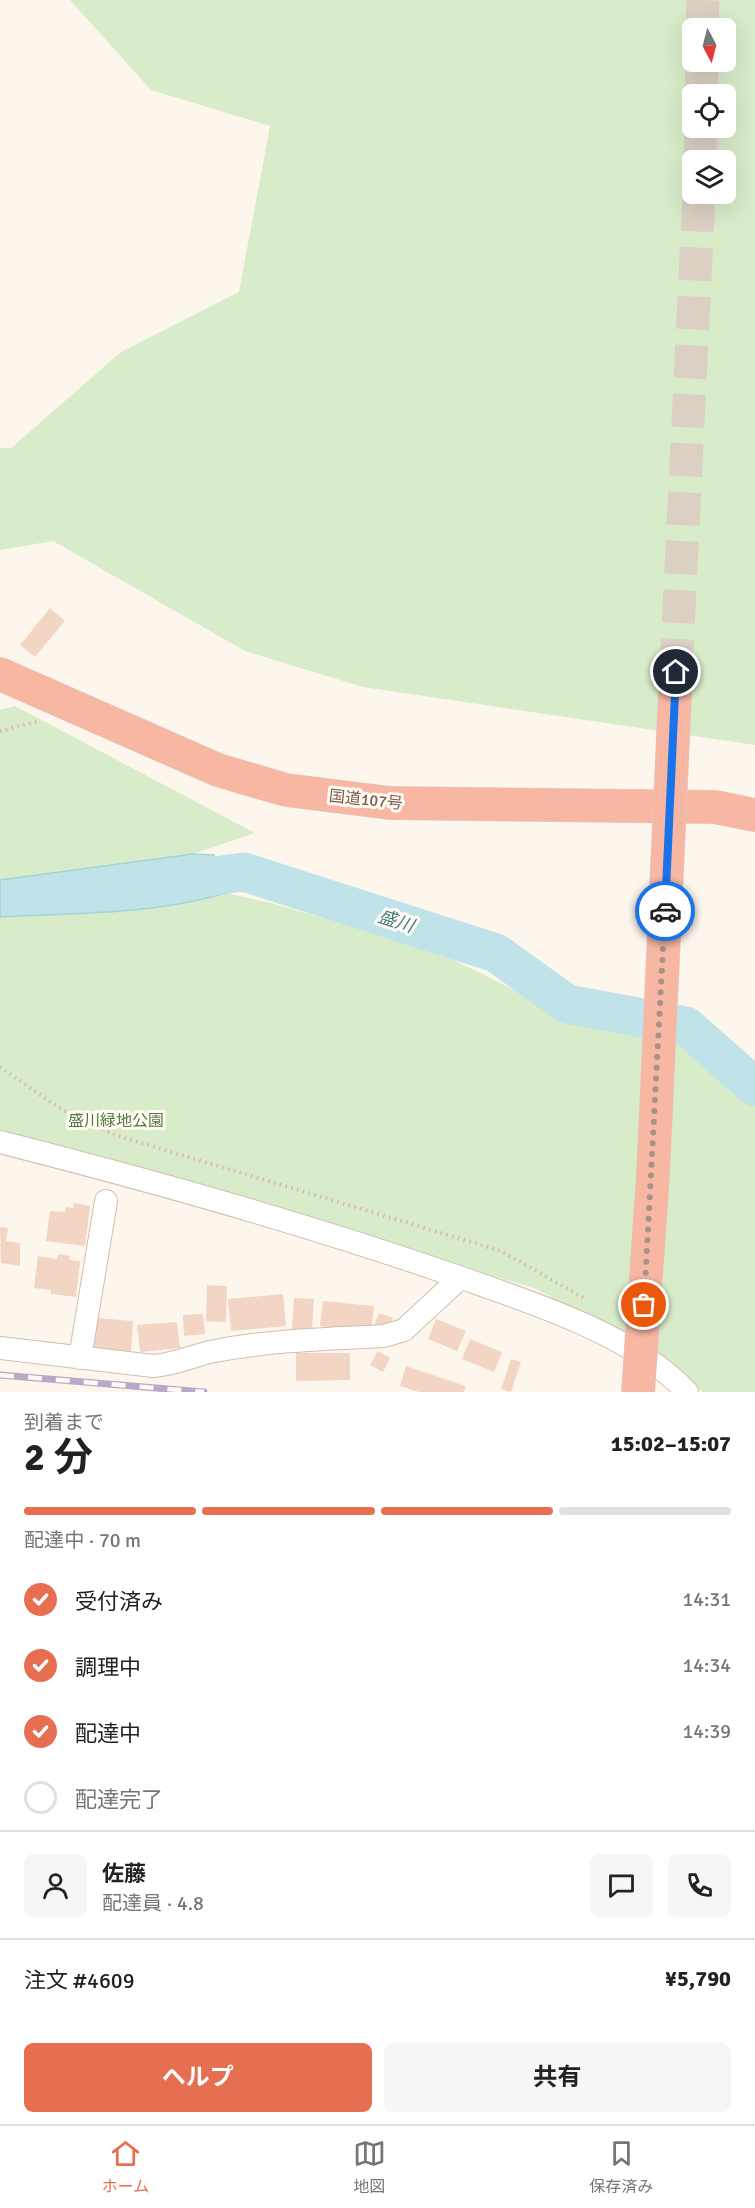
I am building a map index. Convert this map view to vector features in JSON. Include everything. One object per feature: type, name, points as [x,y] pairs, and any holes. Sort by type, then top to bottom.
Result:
[{"type":"highway","points":[[638,1392],[652,1175],[676,672]]},
{"type":"highway","name":"国道107号","points":[[0,674],[218,770],[286,790],[390,803],[715,807],[755,815]]},
{"type":"street","points":[[0,1142],[346,1238],[502,1292],[615,1339],[675,1379],[687,1392]]},
{"type":"street","points":[[80,1358],[106,1201]]},
{"type":"street","points":[[0,1348],[153,1366],[178,1364],[213,1351],[254,1345],[384,1336],[404,1330],[460,1278]]},
{"type":"path","points":[[0,1067],[59,1108],[115,1135],[501,1251],[597,1306]]},
{"type":"green space","points":[[70,0],[755,0],[755,745],[363,687],[245,651],[53,541],[0,550],[0,448],[11,448],[121,352],[239,292],[270,126],[151,90]]},
{"type":"green space","points":[[15,706],[255,833],[193,854],[0,880],[0,710]]},
{"type":"green space","name":"盛川緑地公園","points":[[226,893],[271,903],[436,951],[516,991],[606,1031],[627,1030],[692,1046],[755,1099],[755,1392],[702,1392],[669,1360],[536,1289],[260,1203],[0,1131],[0,917],[141,909]]},
{"type":"water","points":[[193,854],[214,855],[226,893],[142,909],[0,917],[0,880]]},
{"type":"building","points":[[50,608],[65,621],[35,657],[20,645]]},
{"type":"building","points":[[74,1203],[90,1206],[85,1246],[46,1241],[50,1211],[65,1212],[66,1207],[73,1208]]},
{"type":"building","points":[[0,1227],[8,1228],[6,1241],[20,1243],[20,1266],[1,1263]]},
{"type":"building","points":[[58,1254],[70,1256],[69,1260],[80,1261],[76,1297],[51,1294],[51,1290],[34,1288],[38,1256],[57,1259]]},
{"type":"building","points":[[207,1285],[227,1286],[226,1322],[206,1321]]},
{"type":"building","points":[[283,1294],[286,1326],[231,1331],[228,1299]]},
{"type":"building","points":[[294,1298],[314,1299],[312,1330],[292,1329]]},
{"type":"building","points":[[323,1301],[374,1306],[371,1332],[320,1326]]},
{"type":"building","points":[[379,1313],[393,1318],[386,1333],[373,1328]]},
{"type":"building","points":[[203,1314],[205,1334],[184,1336],[183,1315]]},
{"type":"building","points":[[97,1318],[133,1321],[131,1352],[94,1349]]},
{"type":"building","points":[[436,1319],[466,1331],[457,1351],[428,1339]]},
{"type":"building","points":[[177,1322],[180,1348],[140,1352],[137,1325]]},
{"type":"building","points":[[470,1339],[502,1352],[494,1372],[462,1359]]},
{"type":"building","points":[[378,1351],[390,1358],[383,1372],[370,1365]]},
{"type":"building","points":[[296,1353],[350,1353],[350,1380],[296,1381]]},
{"type":"building","points":[[511,1359],[521,1362],[511,1392],[501,1389]]},
{"type":"building","points":[[406,1366],[466,1386],[464,1392],[419,1392],[400,1386]]},
{"type":"waterway","name":"盛川","points":[[168,882],[244,872],[496,953],[567,1004],[686,1026],[755,1087]]},
{"type":"tunnel","points":[[702,18],[703,0]]},
{"type":"tunnel","points":[[701,84],[702,72]]},
{"type":"tunnel","points":[[700,150],[701,138]]},
{"type":"tunnel","points":[[676,672],[699,204]]},
{"type":"railway","points":[[0,1375],[204,1392]]},
{"type":"way so far","points":[[644,1305],[665,911]]},
{"type":"route","points":[[665,911],[676,672]]}]
